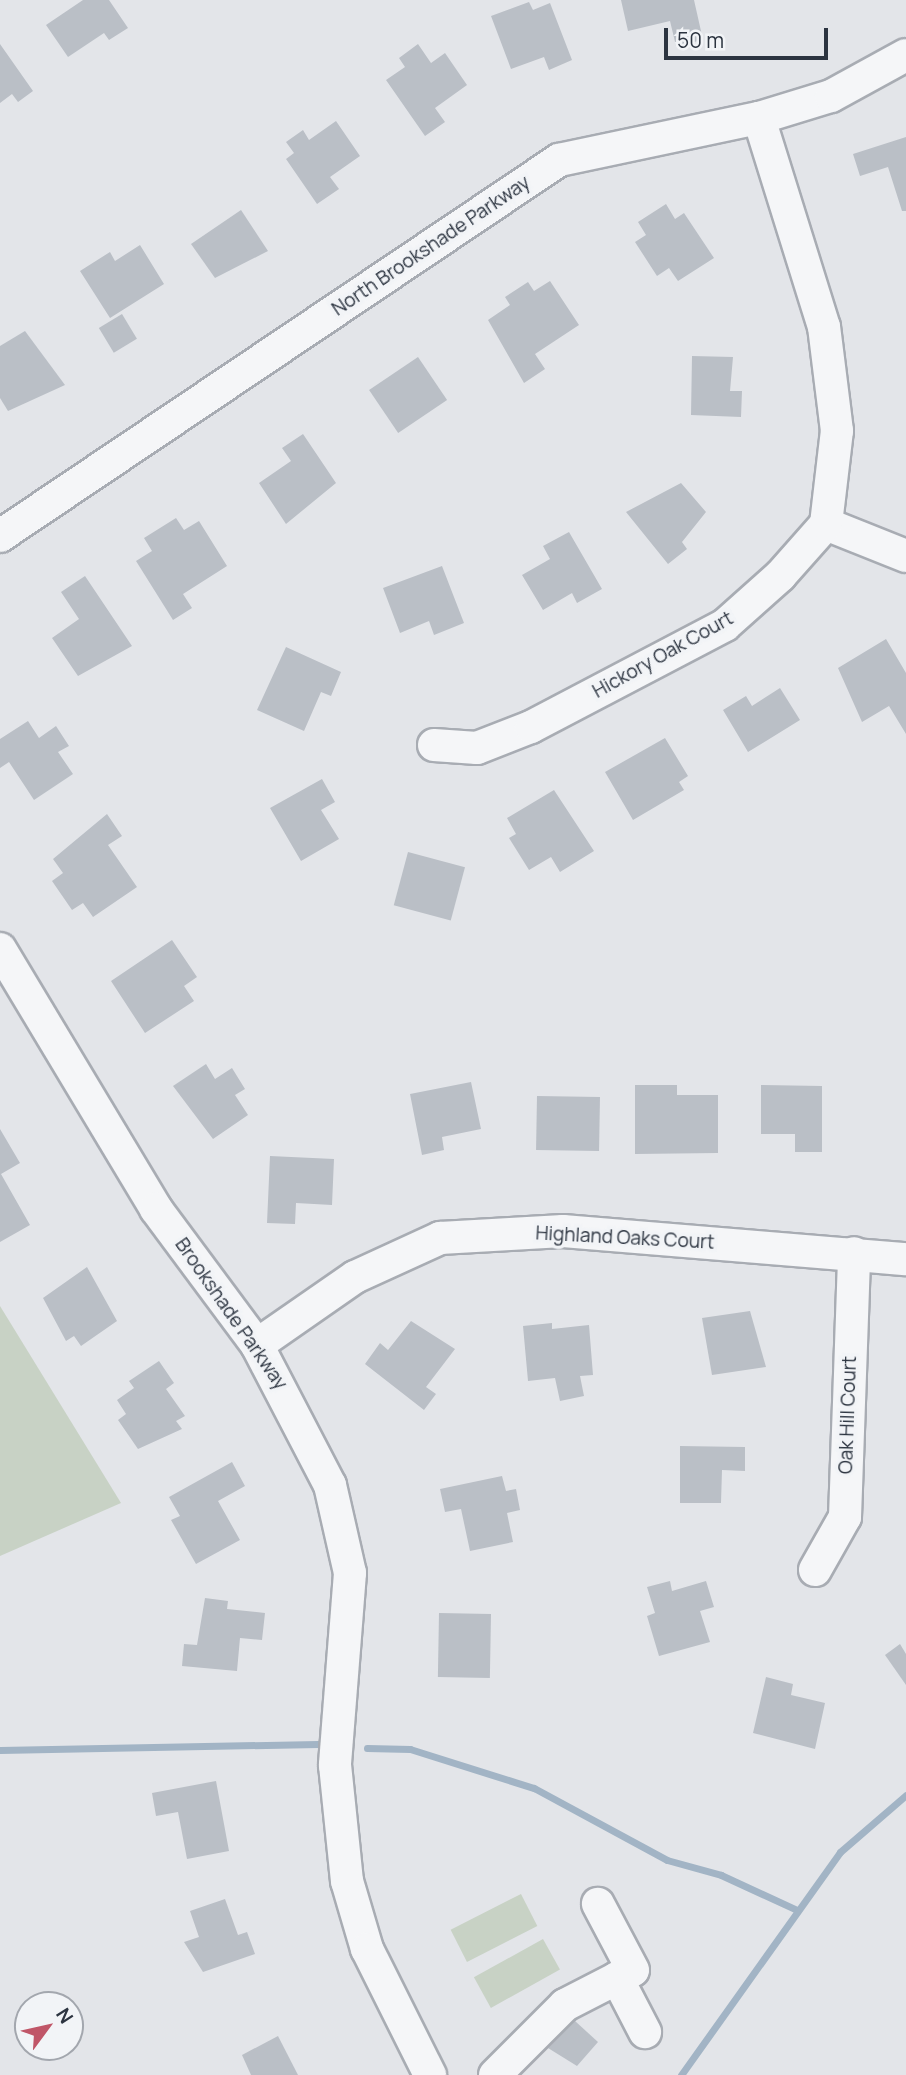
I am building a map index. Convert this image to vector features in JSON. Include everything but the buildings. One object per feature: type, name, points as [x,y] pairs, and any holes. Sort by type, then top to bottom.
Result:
[{"type":"street","name":"North Brookshade Parkway","points":[[0,536],[559,160],[759,118],[831,96],[906,55]]},
{"type":"street","points":[[759,118],[824,327],[837,431],[826,524],[906,556]]},
{"type":"street","name":"Hickory Oak Court","points":[[434,745],[477,748],[531,727],[725,625],[780,576],[826,524]]},
{"type":"street","name":"Brookshade Parkway","points":[[0,949],[156,1209],[257,1345],[297,1413],[340,1517],[349,1573],[335,1765],[347,1881],[367,1949],[430,2075]]},
{"type":"street","name":"Highland Oaks Court","points":[[257,1345],[355,1277],[440,1238],[563,1231],[906,1259]]},
{"type":"street","name":"Oak Hill Court","points":[[815,1570],[845,1517],[854,1253]]},
{"type":"street","points":[[495,2075],[565,2006],[634,1969],[598,1903]]},
{"type":"street","points":[[617,1978],[645,2032]]},
{"type":"shaded area","points":[[0,1306],[121,1503],[0,1556]]},
{"type":"shaded area","points":[[521,1894],[537,1926],[467,1962],[451,1930]]},
{"type":"shaded area","points":[[543,1939],[560,1970],[491,2008],[474,1977]]},
{"type":"waterway","points":[[0,1750],[318,1744]]},
{"type":"waterway","points":[[367,1748],[410,1749],[534,1788],[667,1860],[721,1875],[797,1910]]},
{"type":"waterway","points":[[681,2075],[840,1852],[906,1795]]}]
